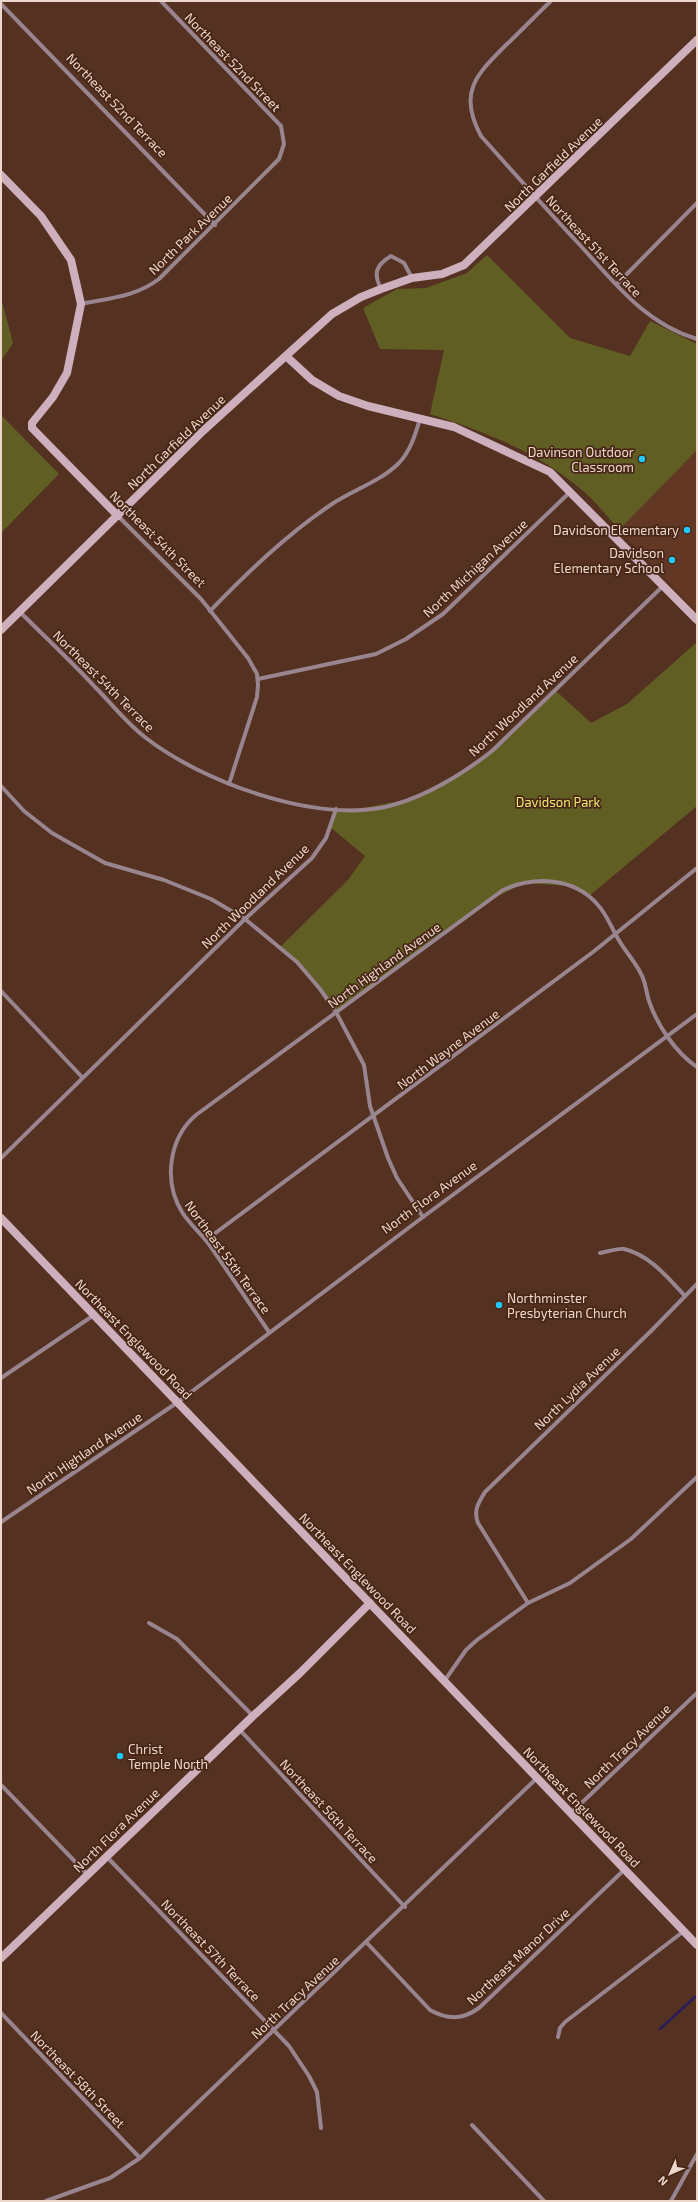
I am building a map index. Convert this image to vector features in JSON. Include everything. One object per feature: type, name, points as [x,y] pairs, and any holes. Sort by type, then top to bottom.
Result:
[{"type":"street","name":"Northeast 52nd Street","points":[[161,1],[281,126],[284,140]]},
{"type":"street","name":"Northeast 51st Terrace","points":[[551,1],[480,71],[472,88],[471,105],[475,125],[481,136],[535,198],[617,284],[631,301],[652,318],[666,326],[697,339]]},
{"type":"street","name":"Northeast 52nd Terrace","points":[[1,4],[215,225]]},
{"type":"street","name":"North Garfield Avenue","points":[[1,630],[203,431],[332,314],[361,297],[381,289],[412,278],[442,274],[464,266],[697,40]]},
{"type":"street","name":"North Park Avenue","points":[[81,304],[128,296],[150,286],[215,225],[279,159],[284,140]]},
{"type":"street","points":[[1,175],[41,216],[71,260],[81,304]]},
{"type":"street","points":[[617,284],[697,203]]},
{"type":"street","points":[[381,289],[376,278],[376,270],[382,261],[391,256],[404,263],[412,278]]},
{"type":"street","name":"Northeast 54th Street","points":[[81,304],[67,373],[53,397],[32,423],[32,428],[183,580],[252,663],[258,680]]},
{"type":"street","points":[[286,356],[312,380],[338,396],[368,406],[454,427],[550,472],[664,585],[697,620]]},
{"type":"street","points":[[210,611],[267,554],[332,504],[398,464],[414,440],[420,419]]},
{"type":"street","name":"North Michigan Avenue","points":[[258,680],[376,654],[406,639],[443,614],[570,491]]},
{"type":"street","name":"North Woodland Avenue","points":[[1,1158],[245,919],[312,858],[326,838],[336,809],[392,805],[427,792],[475,764],[492,752],[664,585]]},
{"type":"street","name":"Northeast 54th Terrace","points":[[20,612],[116,710],[146,738],[186,764],[229,784],[289,803],[336,809]]},
{"type":"street","points":[[229,784],[257,697],[258,680]]},
{"type":"street","points":[[1,786],[34,820],[52,832],[105,863],[181,886],[212,899],[245,919],[297,962],[322,991],[336,1012],[364,1065],[373,1117],[388,1158],[397,1178],[422,1217]]},
{"type":"street","name":"North Wayne Avenue","points":[[206,1240],[373,1117],[615,934],[697,868]]},
{"type":"street","name":"North Highland Avenue","points":[[175,1145],[183,1128],[196,1115],[494,896],[524,882],[558,882],[579,890],[598,904],[644,980],[654,1013],[682,1054],[697,1067]]},
{"type":"street","points":[[1,991],[82,1077]]},
{"type":"street","name":"North Flora Avenue","points":[[178,1402],[422,1217],[697,1014]]},
{"type":"street","name":"Northeast 55th Terrace","points":[[175,1145],[171,1174],[174,1196],[182,1213],[206,1240],[269,1332]]},
{"type":"street","name":"Northeast Englewood Road","points":[[1,1218],[445,1680],[624,1870],[684,1931],[695,1939]]},
{"type":"street","points":[[600,1254],[623,1249],[642,1257],[660,1268],[685,1296]]},
{"type":"street","name":"North Lydia Avenue","points":[[528,1603],[478,1523],[476,1510],[484,1492],[697,1284]]},
{"type":"street","points":[[1,1378],[94,1315]]},
{"type":"street","name":"North Highland Avenue","points":[[1,1522],[178,1402]]},
{"type":"street","points":[[445,1680],[466,1650],[528,1603],[570,1584],[631,1539],[697,1478]]},
{"type":"street","name":"North Flora Avenue","points":[[1,1958],[239,1729],[300,1673],[370,1603]]},
{"type":"street","points":[[149,1623],[177,1639],[253,1716]]},
{"type":"street","name":"North Tracy Avenue","points":[[571,1813],[697,1693]]},
{"type":"street","name":"Northeast 56th Terrace","points":[[239,1729],[405,1906]]},
{"type":"street","name":"North Tracy Avenue","points":[[46,2201],[110,2178],[140,2158],[367,1943],[537,1778]]},
{"type":"street","points":[[1,1785],[87,1874]]},
{"type":"street","name":"Northeast 57th Terrace","points":[[106,1856],[290,2046],[310,2076],[317,2092],[321,2128]]},
{"type":"street","name":"Northeast Manor Drive","points":[[367,1943],[430,2010],[439,2016],[460,2018],[479,2008],[624,1870]]},
{"type":"street","points":[[558,2037],[560,2028],[565,2022],[684,1931]]},
{"type":"street","name":"Northeast 58th Street","points":[[1,2013],[140,2158]]},
{"type":"street","points":[[472,2125],[544,2201]]},
{"type":"street","points":[[671,2201],[697,2154]]},
{"type":"shaded area","name":"Davidson Elementary School","points":[[697,450],[697,612],[619,530]]},
{"type":"green space","points":[[487,255],[570,338],[630,356],[650,321],[697,344],[697,450],[619,530],[583,491],[543,462],[507,443],[430,414],[444,350],[380,349],[363,308],[397,289],[426,288],[467,273]]},
{"type":"green space","points":[[1,298],[13,343],[1,361]]},
{"type":"green space","points":[[1,415],[59,474],[1,533]]},
{"type":"green space","name":"Davidson Park","points":[[697,642],[697,806],[589,896],[569,886],[524,883],[485,903],[336,1012],[308,973],[280,947],[348,880],[365,856],[330,827],[336,809],[363,808],[410,799],[475,764],[555,690],[591,723],[627,704]]},
{"type":"waterway","points":[[660,2029],[695,1997]]},
{"type":"place","name":"Davinson Outdoor Classroom","points":[[642,459]]},
{"type":"place","name":"Davidson Elementary","points":[[687,530]]},
{"type":"place","name":"Davidson Elementary School","points":[[672,560]]},
{"type":"place","name":"Northminster Presbyterian Church","points":[[499,1305]]},
{"type":"place","name":"Christ Temple North","points":[[120,1756]]}]
